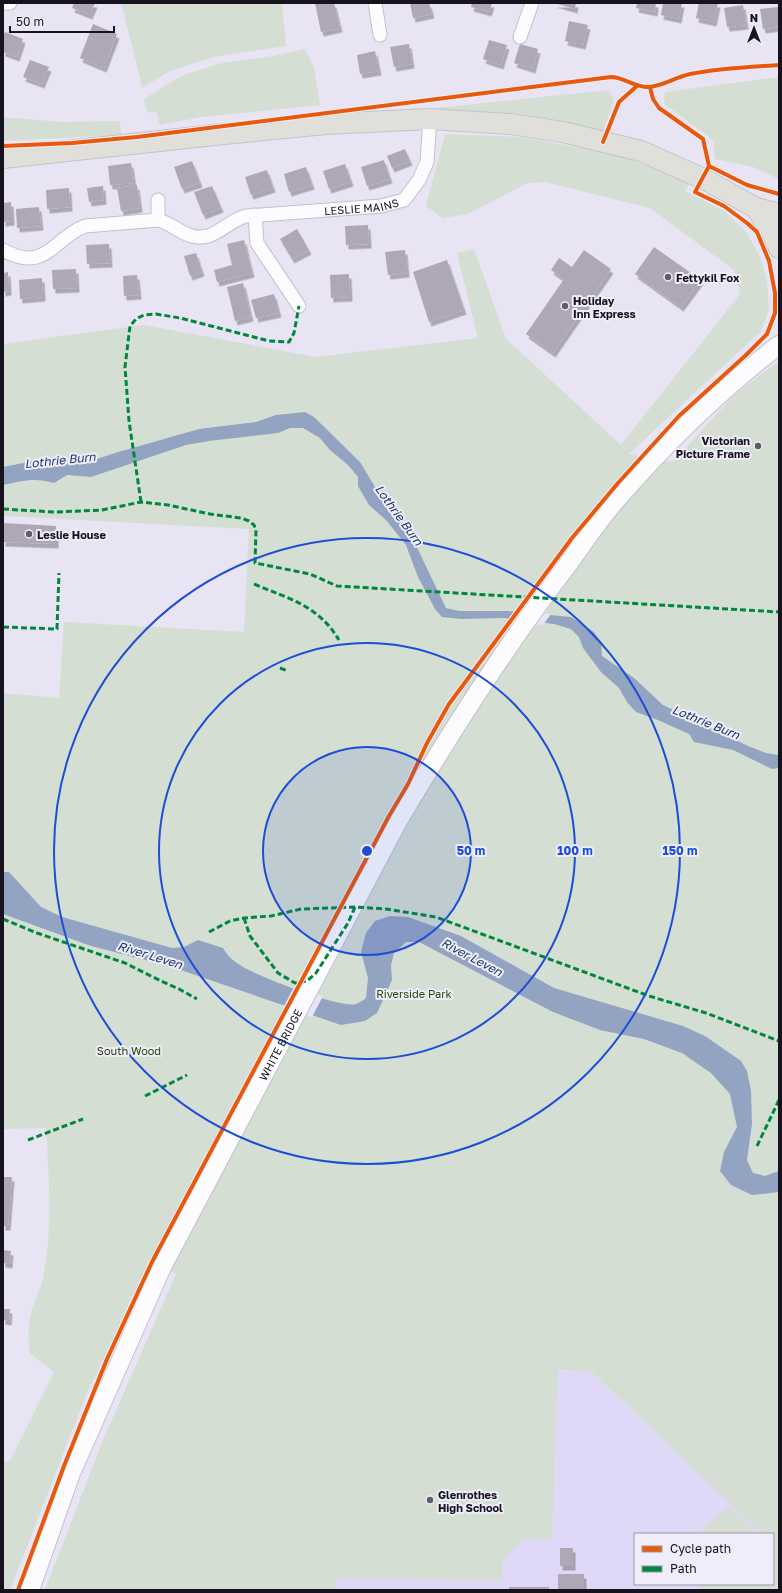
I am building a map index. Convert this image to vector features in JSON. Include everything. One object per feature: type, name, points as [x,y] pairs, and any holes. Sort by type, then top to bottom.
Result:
[{"type":"main road","points":[[3,158],[304,126],[430,119],[511,124],[563,132],[641,151],[706,180],[756,208],[779,214]]},
{"type":"main road","points":[[756,208],[779,248]]},
{"type":"main road","points":[[774,349],[779,332]]},
{"type":"main road","name":"WHITE BRIDGE","points":[[30,1590],[71,1472],[162,1267],[398,821],[435,758],[494,667],[555,582],[623,493],[690,421],[774,349]]},
{"type":"street","points":[[3,3],[10,3]]},
{"type":"street","points":[[375,3],[380,35]]},
{"type":"street","points":[[520,38],[532,3]]},
{"type":"street","name":"LESLIE MAINS","points":[[3,250],[10,254],[22,257],[36,257],[50,251],[76,229],[84,226],[158,220],[167,222],[190,236],[200,238],[209,237],[217,233],[227,224],[238,218],[381,206],[404,200],[419,180],[427,162],[430,119]]},
{"type":"street","points":[[158,200],[158,220]]},
{"type":"street","points":[[255,216],[257,243],[299,306]]},
{"type":"shaded area","name":"Glenrothes High School","points":[[196,1356],[592,1372],[761,1533],[634,1533],[634,1585],[774,1585],[774,1545],[779,1550],[779,1590],[96,1590]]},
{"type":"green space","points":[[121,3],[282,3],[286,46],[213,57],[170,71],[142,88]]},
{"type":"green space","points":[[305,49],[314,68],[320,105],[201,117],[160,125],[156,111],[148,113],[144,99],[181,76],[221,63],[274,56]]},
{"type":"green space","points":[[779,77],[779,179],[753,167],[715,159],[713,140],[664,104],[665,92]]},
{"type":"green space","points":[[609,90],[614,101],[602,134],[506,116],[427,109]]},
{"type":"green space","points":[[3,117],[62,122],[119,121],[122,135],[3,141]]},
{"type":"green space","name":"Riverside Park","points":[[445,134],[522,137],[619,155],[690,182],[685,191],[724,211],[747,233],[761,259],[767,282],[769,310],[761,331],[629,454],[673,462],[736,393],[779,361],[779,1550],[774,1545],[774,1533],[761,1533],[592,1372],[558,1370],[552,1539],[524,1539],[503,1560],[502,1581],[337,1578],[337,1590],[45,1590],[103,1440],[176,1274],[150,1259],[85,1398],[10,1590],[3,1590],[3,1462],[10,1461],[54,1372],[30,1353],[29,1337],[31,1315],[42,1282],[48,1241],[49,1203],[46,1128],[3,1129],[3,693],[59,698],[64,622],[244,632],[249,529],[3,516],[3,344],[144,325],[316,357],[478,338],[457,253],[474,249],[506,339],[621,445],[740,294],[734,270],[650,208],[545,182],[527,183],[468,214],[443,218],[426,206]]},
{"type":"green space","points":[[729,1506],[758,1533],[699,1533]]},
{"type":"green space","points":[[774,1549],[779,1553],[779,1590],[703,1590],[698,1585],[774,1585]]},
{"type":"water","points":[[305,412],[314,417],[360,462],[384,502],[396,518],[409,531],[446,608],[459,611],[508,611],[571,617],[594,632],[601,642],[602,656],[634,678],[663,705],[748,746],[766,753],[779,755],[779,768],[772,769],[733,750],[694,742],[689,734],[636,712],[627,702],[619,688],[601,672],[583,648],[579,637],[571,629],[554,624],[504,618],[461,619],[442,617],[435,609],[418,577],[406,545],[386,520],[369,505],[358,486],[358,477],[348,465],[330,450],[320,438],[303,428],[290,428],[278,433],[186,445],[91,477],[67,475],[54,483],[34,480],[3,485],[3,467],[49,458],[69,464],[82,464],[199,429],[256,422],[276,415]]},
{"type":"water","name":"River Leven","points":[[3,872],[9,872],[41,907],[62,917],[172,948],[184,947],[198,940],[223,948],[234,961],[243,967],[281,984],[334,1002],[356,1004],[366,998],[368,978],[361,952],[366,933],[375,921],[390,916],[408,917],[461,936],[554,988],[683,1026],[705,1036],[741,1061],[747,1071],[751,1091],[752,1124],[747,1160],[753,1173],[765,1176],[779,1171],[779,1192],[752,1195],[731,1185],[720,1171],[724,1152],[737,1127],[730,1094],[711,1073],[682,1053],[644,1039],[600,1030],[553,1012],[419,942],[406,942],[394,953],[391,965],[392,980],[377,1013],[365,1021],[341,1025],[169,966],[91,946],[3,914]]},
{"type":"pier","points":[[515,610],[551,614],[543,625],[507,621]]},
{"type":"pier","points":[[294,987],[323,996],[312,1017],[283,1008]]},
{"type":"building","points":[[74,3],[95,3],[90,15],[72,8]]},
{"type":"building","points":[[315,3],[334,3],[340,28],[321,32]]},
{"type":"building","points":[[410,3],[429,3],[432,14],[413,18]]},
{"type":"building","points":[[472,3],[492,3],[489,12],[471,7]]},
{"type":"building","points":[[554,3],[576,3],[575,9]]},
{"type":"building","points":[[637,3],[656,3],[655,12],[636,8]]},
{"type":"building","points":[[663,3],[682,3],[679,19],[661,15]]},
{"type":"building","points":[[699,3],[718,3],[714,22],[696,18]]},
{"type":"building","points":[[743,5],[746,25],[727,27],[724,8]]},
{"type":"building","points":[[779,7],[779,27],[763,29],[760,9]]},
{"type":"building","points":[[569,21],[588,25],[583,45],[565,41]]},
{"type":"building","points":[[93,24],[117,34],[104,68],[80,58]]},
{"type":"building","points":[[5,32],[23,39],[17,57],[3,52],[3,37]]},
{"type":"building","points":[[489,40],[507,45],[501,65],[483,59]]},
{"type":"building","points":[[409,44],[412,64],[394,67],[390,47]]},
{"type":"building","points":[[520,44],[538,49],[533,69],[514,63]]},
{"type":"building","points":[[375,51],[379,71],[360,74],[357,55]]},
{"type":"building","points":[[30,60],[49,67],[42,84],[23,77]]},
{"type":"building","points":[[405,149],[410,161],[392,168],[387,156]]},
{"type":"building","points":[[384,160],[390,179],[367,186],[361,167]]},
{"type":"building","points":[[192,161],[200,183],[182,189],[174,167]]},
{"type":"building","points":[[131,163],[134,183],[110,185],[108,166]]},
{"type":"building","points":[[345,164],[351,182],[329,189],[323,171]]},
{"type":"building","points":[[306,167],[312,185],[289,192],[284,174]]},
{"type":"building","points":[[267,170],[273,188],[251,195],[245,177]]},
{"type":"building","points":[[137,185],[140,208],[121,211],[117,188]]},
{"type":"building","points":[[103,186],[104,200],[89,202],[87,188]]},
{"type":"building","points":[[212,186],[221,208],[203,215],[194,192]]},
{"type":"building","points":[[69,188],[70,207],[47,209],[46,190]]},
{"type":"building","points":[[11,202],[12,221],[3,222],[3,203]]},
{"type":"building","points":[[39,207],[41,226],[17,228],[16,209]]},
{"type":"building","points":[[368,225],[369,244],[346,245],[345,226]]},
{"type":"building","points":[[297,229],[309,250],[292,259],[280,239]]},
{"type":"building","points":[[244,240],[252,273],[217,282],[214,270],[232,265],[227,244]]},
{"type":"building","points":[[109,244],[110,263],[87,264],[86,245]]},
{"type":"building","name":"Fettykil Fox","points":[[654,247],[701,280],[681,307],[635,274]]},
{"type":"building","points":[[405,250],[407,273],[388,275],[385,252]]},
{"type":"building","name":"Holiday Inn Express","points":[[584,250],[611,269],[553,353],[526,334],[564,279],[551,270],[559,258],[572,267]]},
{"type":"building","points":[[196,253],[202,272],[190,276],[184,256]]},
{"type":"building","points":[[447,260],[464,310],[429,322],[413,272]]},
{"type":"building","points":[[76,269],[77,288],[53,289],[52,270]]},
{"type":"building","points":[[8,272],[9,291],[3,292],[3,273]]},
{"type":"building","points":[[349,274],[350,297],[331,298],[330,275]]},
{"type":"building","points":[[137,275],[139,295],[124,296],[123,276]]},
{"type":"building","points":[[42,278],[43,297],[20,299],[19,280]]},
{"type":"building","points":[[243,283],[251,317],[235,321],[227,287]]},
{"type":"building","points":[[274,294],[279,313],[256,318],[251,300]]},
{"type":"building","name":"Leslie House","points":[[3,523],[56,526],[56,544],[3,542]]},
{"type":"building","points":[[3,1177],[12,1177],[8,1226],[3,1226]]},
{"type":"building","points":[[3,1250],[11,1251],[10,1264],[3,1263]]},
{"type":"building","points":[[3,1309],[10,1309],[9,1321],[3,1320]]},
{"type":"building","points":[[560,1548],[573,1548],[573,1566],[560,1566]]},
{"type":"building","points":[[558,1574],[584,1574],[584,1590],[558,1590]]},
{"type":"building","points":[[509,1587],[549,1587],[549,1590],[509,1590]]},
{"type":"marked path","points":[[141,502],[129,421],[125,367],[130,326],[136,319],[144,315],[156,314],[180,318],[269,341],[289,342],[294,333],[299,306]]},
{"type":"marked path","points":[[3,509],[54,512],[102,510],[141,502],[168,505],[210,514],[241,518],[249,521],[254,525],[256,530],[255,563],[310,574],[337,586],[779,612]]},
{"type":"marked path","points":[[3,627],[57,629],[59,573]]},
{"type":"marked path","points":[[254,584],[302,604],[322,619],[331,628],[339,640]]},
{"type":"marked path","points":[[280,668],[288,671]]},
{"type":"marked path","points":[[244,918],[250,936],[278,973],[295,983],[307,981],[316,973],[348,923],[355,907]]},
{"type":"marked path","points":[[209,932],[230,921],[244,918],[271,916],[301,909],[355,907],[386,909],[436,917],[649,996],[706,1013],[779,1041]]},
{"type":"marked path","points":[[3,919],[37,933],[125,963],[197,999]]},
{"type":"marked path","points":[[145,1096],[187,1075]]},
{"type":"marked path","points":[[757,1146],[779,1100]]},
{"type":"marked path","points":[[28,1140],[83,1119]]},
{"type":"cycle path","points":[[3,146],[72,143],[137,137],[611,77],[616,77],[639,86],[649,87],[659,85],[685,75],[712,70],[779,65]]},
{"type":"cycle path","points":[[603,142],[619,102],[638,85]]},
{"type":"cycle path","points":[[650,87],[653,99],[659,108],[703,139],[709,166],[747,185],[779,194]]},
{"type":"cycle path","points":[[18,1590],[64,1466],[107,1359],[152,1262],[389,816],[408,784],[427,743],[449,704],[572,538],[618,483],[679,416],[767,334],[775,313],[775,293],[769,261],[757,232],[724,206],[695,192],[709,166]]},
{"type":"place","name":"Fettykil Fox","points":[[668,277]]},
{"type":"place","name":"Holiday Inn Express","points":[[565,306]]},
{"type":"place","name":"Victorian Picture Frame","points":[[758,446]]},
{"type":"place","name":"Leslie House","points":[[29,534]]},
{"type":"place","name":"Glenrothes High School","points":[[430,1500]]},
{"type":"water label","name":"Lothrie Burn","points":[[60,460]]},
{"type":"water label","name":"Lothrie Burn","points":[[399,515]]},
{"type":"water label","name":"Lothrie Burn","points":[[706,722]]},
{"type":"park label","name":"South Wood","points":[[129,1050]]}]
